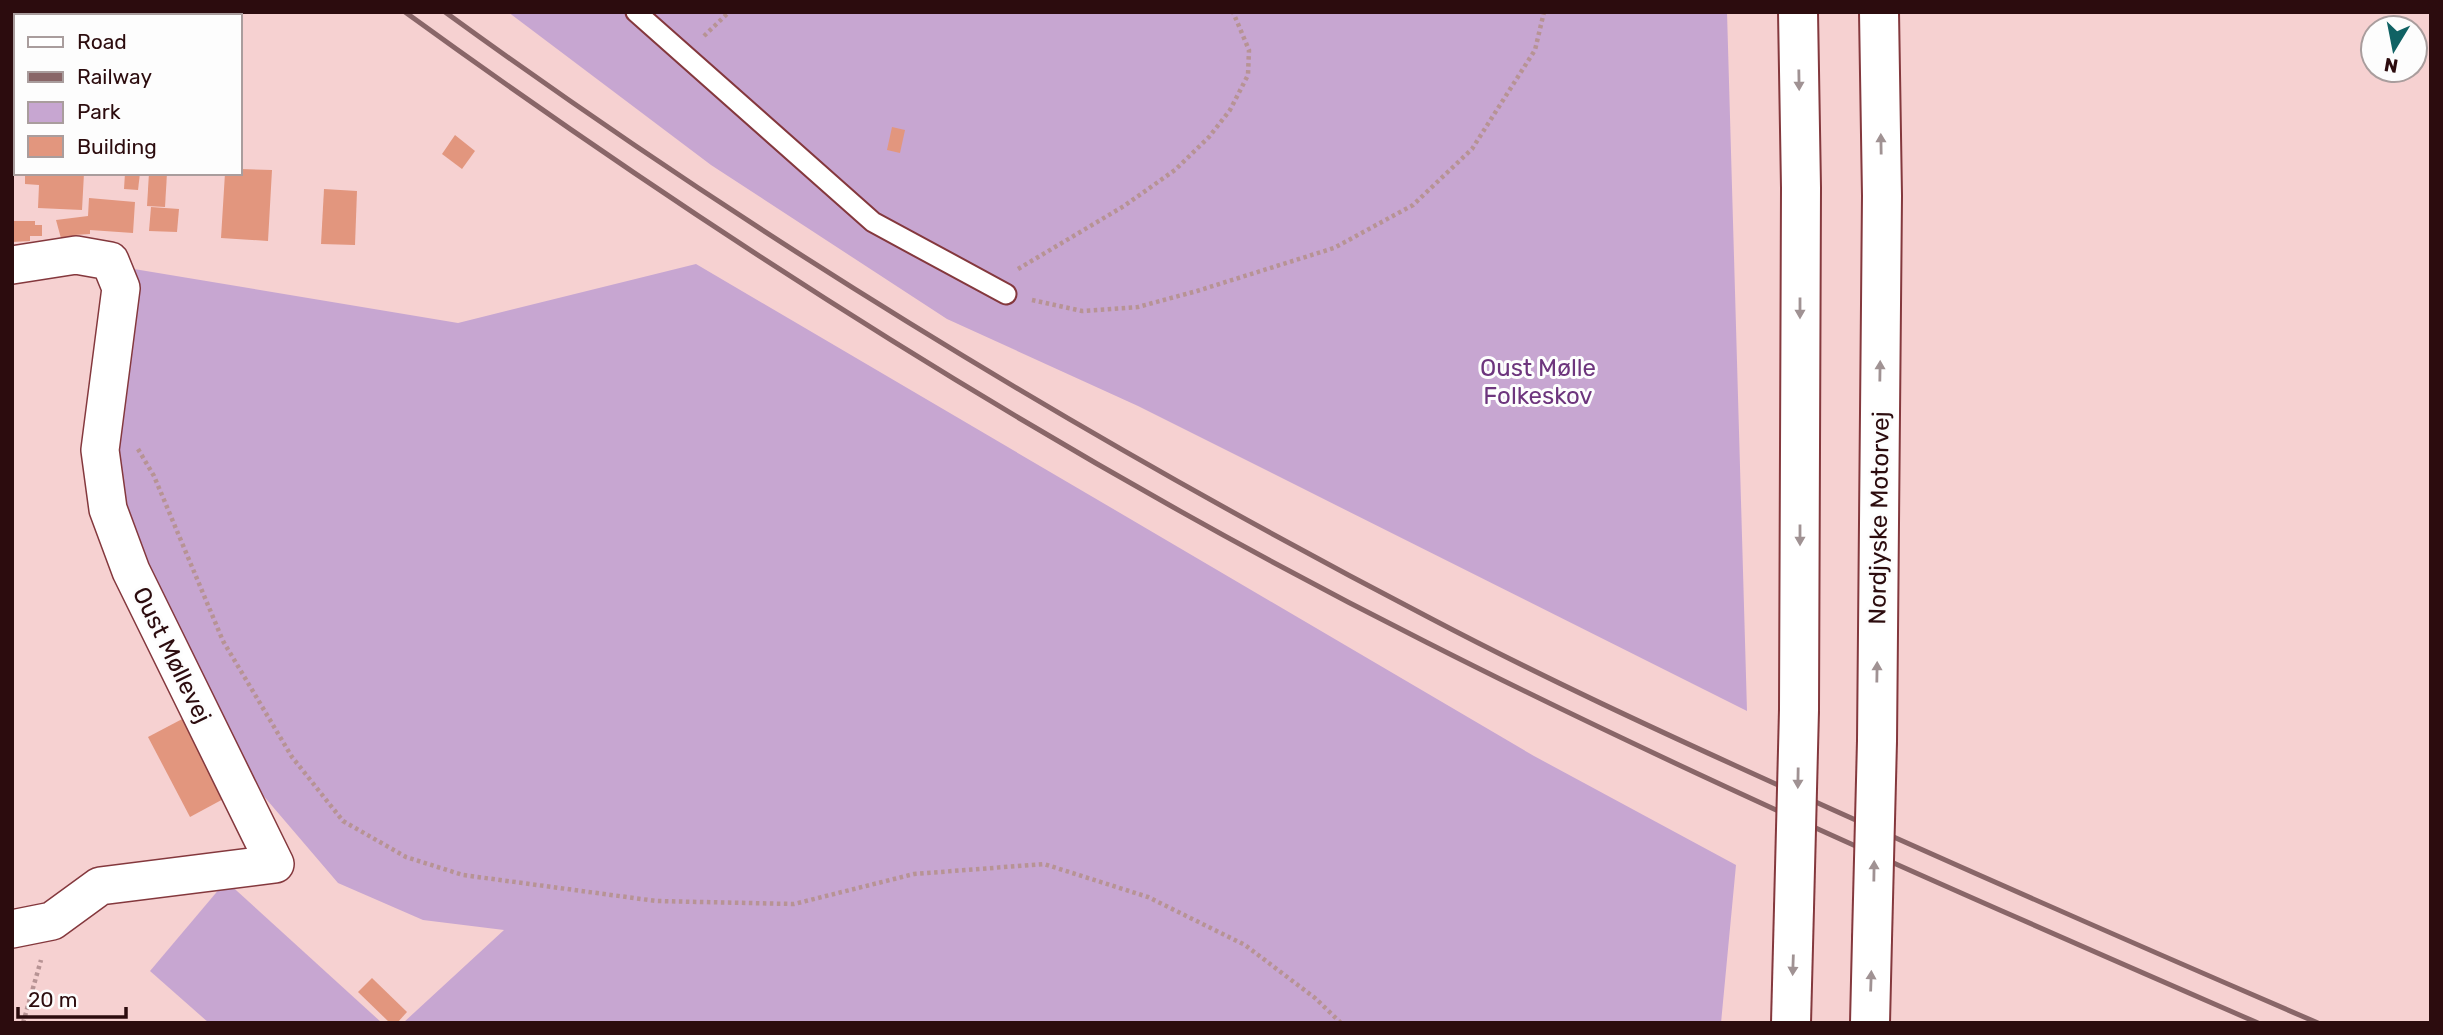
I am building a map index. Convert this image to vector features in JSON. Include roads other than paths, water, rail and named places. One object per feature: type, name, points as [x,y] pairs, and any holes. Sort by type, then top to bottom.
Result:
[{"type":"main road","points":[[1791,1023],[1799,710],[1801,188],[1798,12]]},
{"type":"main road","name":"Nordjyske Motorvej","points":[[1870,1023],[1877,741],[1882,196],[1878,12]]},
{"type":"street","name":"Oust Møllevej","points":[[12,265],[76,255],[110,261],[121,288],[100,450],[108,509],[131,571],[275,864],[100,886],[52,922],[12,929]]},
{"type":"lane","points":[[636,12],[873,222],[1006,294]]},
{"type":"railway","points":[[405,12],[527,99],[776,267],[1031,426],[1161,501],[1426,642],[1631,743],[1943,885],[2258,1023]]},
{"type":"railway","points":[[445,12],[563,96],[804,257],[1050,408],[1302,550],[1473,640],[1647,725],[2318,1023]]},
{"type":"park label","name":"Oust Mølle Folkeskov","points":[[1538,382]]}]
